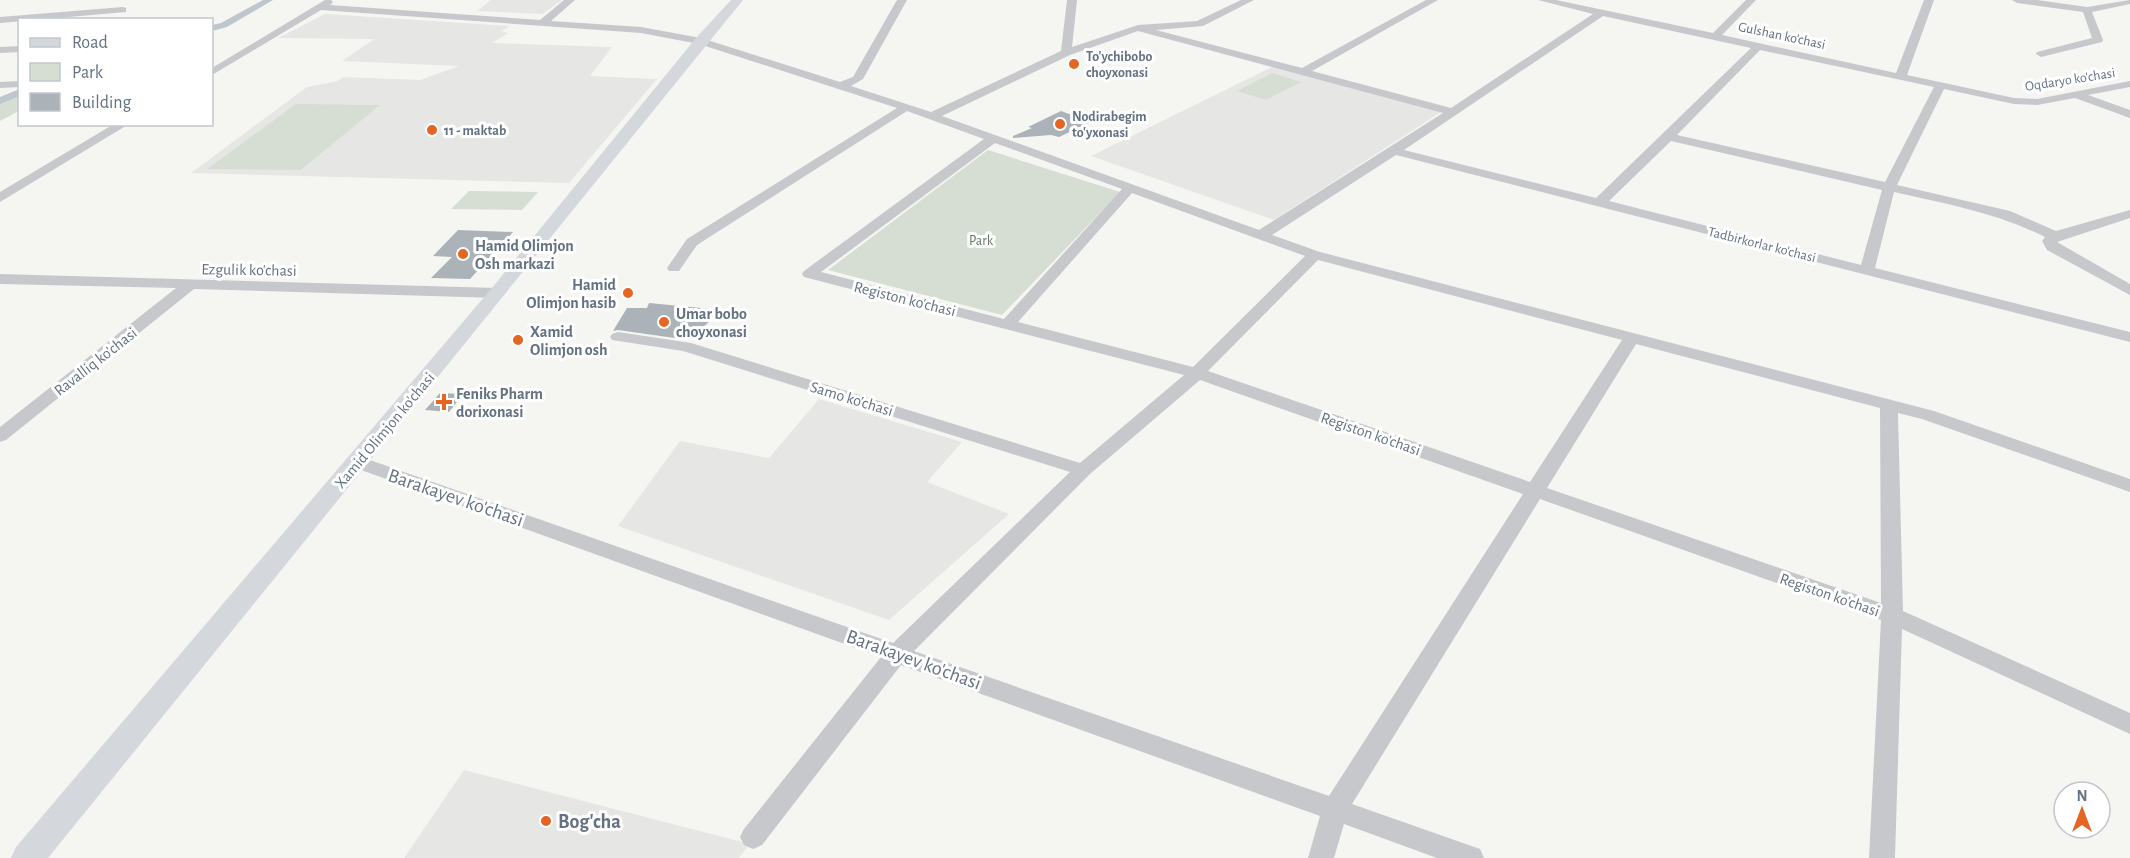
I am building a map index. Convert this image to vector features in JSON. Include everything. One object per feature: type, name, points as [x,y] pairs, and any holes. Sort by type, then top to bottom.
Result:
[{"type":"main road","name":"Xamid Olimjon ko'chasi","points":[[28,858],[498,293],[701,40],[737,0]]},
{"type":"street","points":[[114,18],[134,0]]},
{"type":"street","points":[[213,71],[331,0]]},
{"type":"street","points":[[542,23],[570,0]]},
{"type":"street","points":[[843,85],[856,79],[902,0]]},
{"type":"street","points":[[1066,53],[1072,0]]},
{"type":"street","points":[[932,116],[1066,53],[1138,28],[1199,24],[1249,0]]},
{"type":"street","points":[[1303,72],[1433,0]]},
{"type":"street","name":"Gulshan ko'chasi","points":[[1544,0],[1572,2],[1602,12],[2014,101]]},
{"type":"street","points":[[1716,36],[1751,0]]},
{"type":"street","points":[[1901,75],[1929,0]]},
{"type":"street","points":[[2017,0],[2089,9],[2130,1]]},
{"type":"street","points":[[2041,54],[2098,40],[2089,9],[2077,0]]},
{"type":"street","points":[[319,7],[641,30],[701,40],[932,116],[1263,234],[1315,255],[1928,415],[2130,486]]},
{"type":"street","points":[[25,18],[123,10]]},
{"type":"street","points":[[1263,234],[1394,151],[1602,12]]},
{"type":"street","points":[[0,20],[18,19]]},
{"type":"street","points":[[1138,28],[1453,112]]},
{"type":"street","points":[[1599,203],[1720,88],[1758,46]]},
{"type":"street","points":[[0,50],[18,49]]},
{"type":"street","points":[[0,86],[18,84]]},
{"type":"street","points":[[1867,270],[1889,188],[1941,84]]},
{"type":"street","name":"Oqdaryo ko'chasi","points":[[2014,101],[2037,102],[2130,84]]},
{"type":"street","points":[[2077,95],[2130,114]]},
{"type":"street","points":[[674,268],[692,242],[906,107]]},
{"type":"street","points":[[0,198],[120,126]]},
{"type":"street","points":[[1667,136],[2005,214],[2055,236]]},
{"type":"street","name":"Registon ko'chasi","points":[[994,138],[809,274],[1197,373],[1892,615],[2130,724]]},
{"type":"street","name":"Tadbirkorlar ko'chasi","points":[[1394,151],[2130,337]]},
{"type":"street","points":[[1008,324],[1131,187]]},
{"type":"street","points":[[2130,214],[2055,236],[2049,241],[2052,247],[2130,290]]},
{"type":"street","points":[[753,837],[897,653],[1083,470],[1197,373],[1315,255]]},
{"type":"street","name":"Ezgulik ko'chasi","points":[[0,279],[498,293]]},
{"type":"street","name":"Ravalliq ko'chasi","points":[[0,436],[190,285]]},
{"type":"street","name":"Samo ko'chasi","points":[[618,337],[685,346],[1083,470]]},
{"type":"street","points":[[1321,858],[1335,809],[1631,338]]},
{"type":"street","points":[[1882,858],[1892,615],[1889,405]]},
{"type":"street","name":"Barakayev ko'chasi","points":[[357,462],[1471,858]]},
{"type":"shaded area","points":[[491,0],[562,0],[542,14],[477,11]]},
{"type":"shaded area","name":"11 - maktab","points":[[325,14],[510,26],[501,31],[508,33],[492,43],[612,47],[590,76],[657,79],[569,183],[191,173],[307,87],[338,81],[343,77],[420,80],[459,66],[342,61],[374,39],[278,38]]},
{"type":"shaded area","points":[[1274,66],[1441,112],[1274,220],[1091,156]]},
{"type":"shaded area","points":[[819,399],[962,442],[927,482],[1009,514],[889,620],[618,526],[680,441],[769,458]]},
{"type":"shaded area","name":"Bog'cha","points":[[464,770],[750,844],[739,858],[404,858]]},
{"type":"green space","points":[[1272,73],[1301,82],[1266,100],[1237,91]]},
{"type":"green space","points":[[18,90],[18,112],[0,121],[0,99]]},
{"type":"green space","points":[[296,104],[380,105],[301,170],[207,169]]},
{"type":"green space","name":"Park","points":[[988,150],[1120,192],[1002,315],[828,270]]},
{"type":"green space","points":[[469,191],[538,192],[522,210],[451,209]]},
{"type":"building","name":"Nodirabegim to'yxonasi","points":[[1061,111],[1091,122],[1059,137],[1051,135],[1013,138],[1032,128],[1028,127]]},
{"type":"building","name":"Hamid Olimjon Osh markazi","points":[[458,230],[513,232],[470,279],[431,278],[452,257],[433,256]]},
{"type":"building","name":"Umar bobo choyxonasi","points":[[649,303],[722,310],[689,340],[613,331],[627,308],[647,308]]},
{"type":"building","name":"Feniks Pharm dorixonasi","points":[[440,393],[463,394],[449,412],[425,410]]},
{"type":"waterway","points":[[213,28],[224,25],[269,0]]},
{"type":"waterway","points":[[0,101],[18,93]]},
{"type":"place","name":"To'ychibobo choyxonasi","points":[[1074,64]]},
{"type":"place","name":"Nodirabegim to'yxonasi","points":[[1060,124]]},
{"type":"place","name":"11 - maktab","points":[[432,130]]},
{"type":"place","name":"Hamid Olimjon Osh markazi","points":[[463,254]]},
{"type":"place","name":"Hamid Olimjon hasib","points":[[628,293]]},
{"type":"place","name":"Umar bobo choyxonasi","points":[[664,322]]},
{"type":"place","name":"Xamid Olimjon osh","points":[[518,340]]},
{"type":"place","name":"Feniks Pharm dorixonasi","points":[[444,402]]},
{"type":"place","name":"Bog'cha","points":[[546,821]]}]
